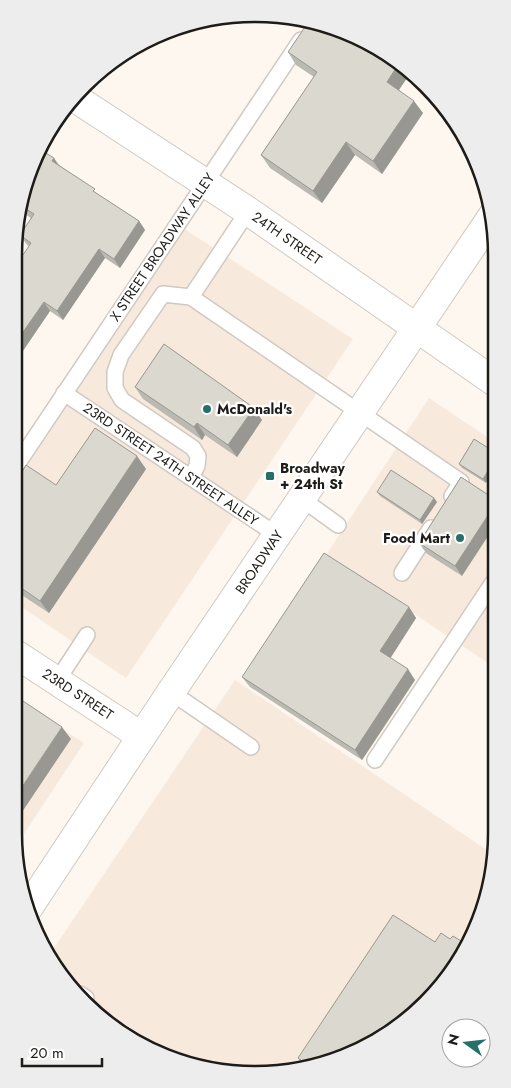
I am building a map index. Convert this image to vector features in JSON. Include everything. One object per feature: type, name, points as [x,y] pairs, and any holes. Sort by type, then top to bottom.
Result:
[{"type":"main road","name":"24TH STREET","points":[[81,101],[248,211],[488,378]]},
{"type":"main road","name":"BROADWAY","points":[[33,901],[141,736],[487,224]]},
{"type":"main road","name":"23RD STREET","points":[[22,658],[141,736]]},
{"type":"lane","name":"X STREET BROADWAY ALLEY","points":[[22,457],[310,29]]},
{"type":"lane","points":[[191,297],[248,211]]},
{"type":"lane","points":[[191,478],[197,466],[198,456],[193,448],[122,400],[115,388],[115,372],[121,355],[163,294],[191,297],[461,482],[402,572]]},
{"type":"lane","name":"23RD STREET 24TH STREET ALLEY","points":[[64,393],[277,535]]},
{"type":"lane","points":[[302,499],[338,525]]},
{"type":"lane","points":[[375,760],[488,590]]},
{"type":"lane","points":[[57,681],[88,635]]},
{"type":"lane","points":[[171,692],[251,748]]},
{"type":"shaded area","points":[[177,224],[353,339],[126,678],[22,607],[22,457]]},
{"type":"shaded area","points":[[429,398],[488,438],[488,663],[326,555]]},
{"type":"shaded area","points":[[235,680],[488,851],[481,893],[471,922],[449,962],[431,986],[409,1008],[385,1026],[345,1048],[316,1058],[286,1064],[256,1066],[225,1064],[195,1058],[166,1048],[126,1026],[102,1008],[80,986],[54,948]]},
{"type":"shaded area","points":[[22,703],[84,743],[22,836]]},
{"type":"building","points":[[304,28],[345,40],[372,54],[395,70],[387,82],[414,101],[373,161],[346,142],[313,191],[261,155],[317,72],[288,52]]},
{"type":"building","points":[[46,153],[54,158],[52,161],[95,189],[93,191],[139,221],[114,259],[99,249],[57,311],[44,302],[22,334],[22,256],[31,243],[23,237],[24,229],[34,214],[27,210],[30,195]]},
{"type":"building","points":[[164,344],[254,408],[228,445],[197,423],[194,427],[135,387]]},
{"type":"building","points":[[95,428],[137,456],[40,601],[22,589],[22,472],[26,465],[56,485]]},
{"type":"building","points":[[474,439],[488,448],[488,471],[483,479],[459,464]]},
{"type":"building","points":[[391,470],[434,498],[420,520],[377,492]]},
{"type":"building","name":"Food Mart","points":[[461,477],[488,495],[488,515],[455,566],[419,543]]},
{"type":"building","points":[[324,553],[409,607],[380,651],[408,669],[355,750],[242,677]]},
{"type":"building","points":[[22,700],[62,727],[22,787]]},
{"type":"building","points":[[393,915],[435,942],[441,933],[450,939],[453,936],[461,941],[449,962],[431,986],[409,1008],[385,1026],[345,1048],[316,1058],[302,1061],[298,1058]]},
{"type":"place","name":"McDonald's","points":[[207,409]]},
{"type":"place","name":"Broadway + 24th St","points":[[270,476]]},
{"type":"place","name":"Food Mart","points":[[460,538]]}]
